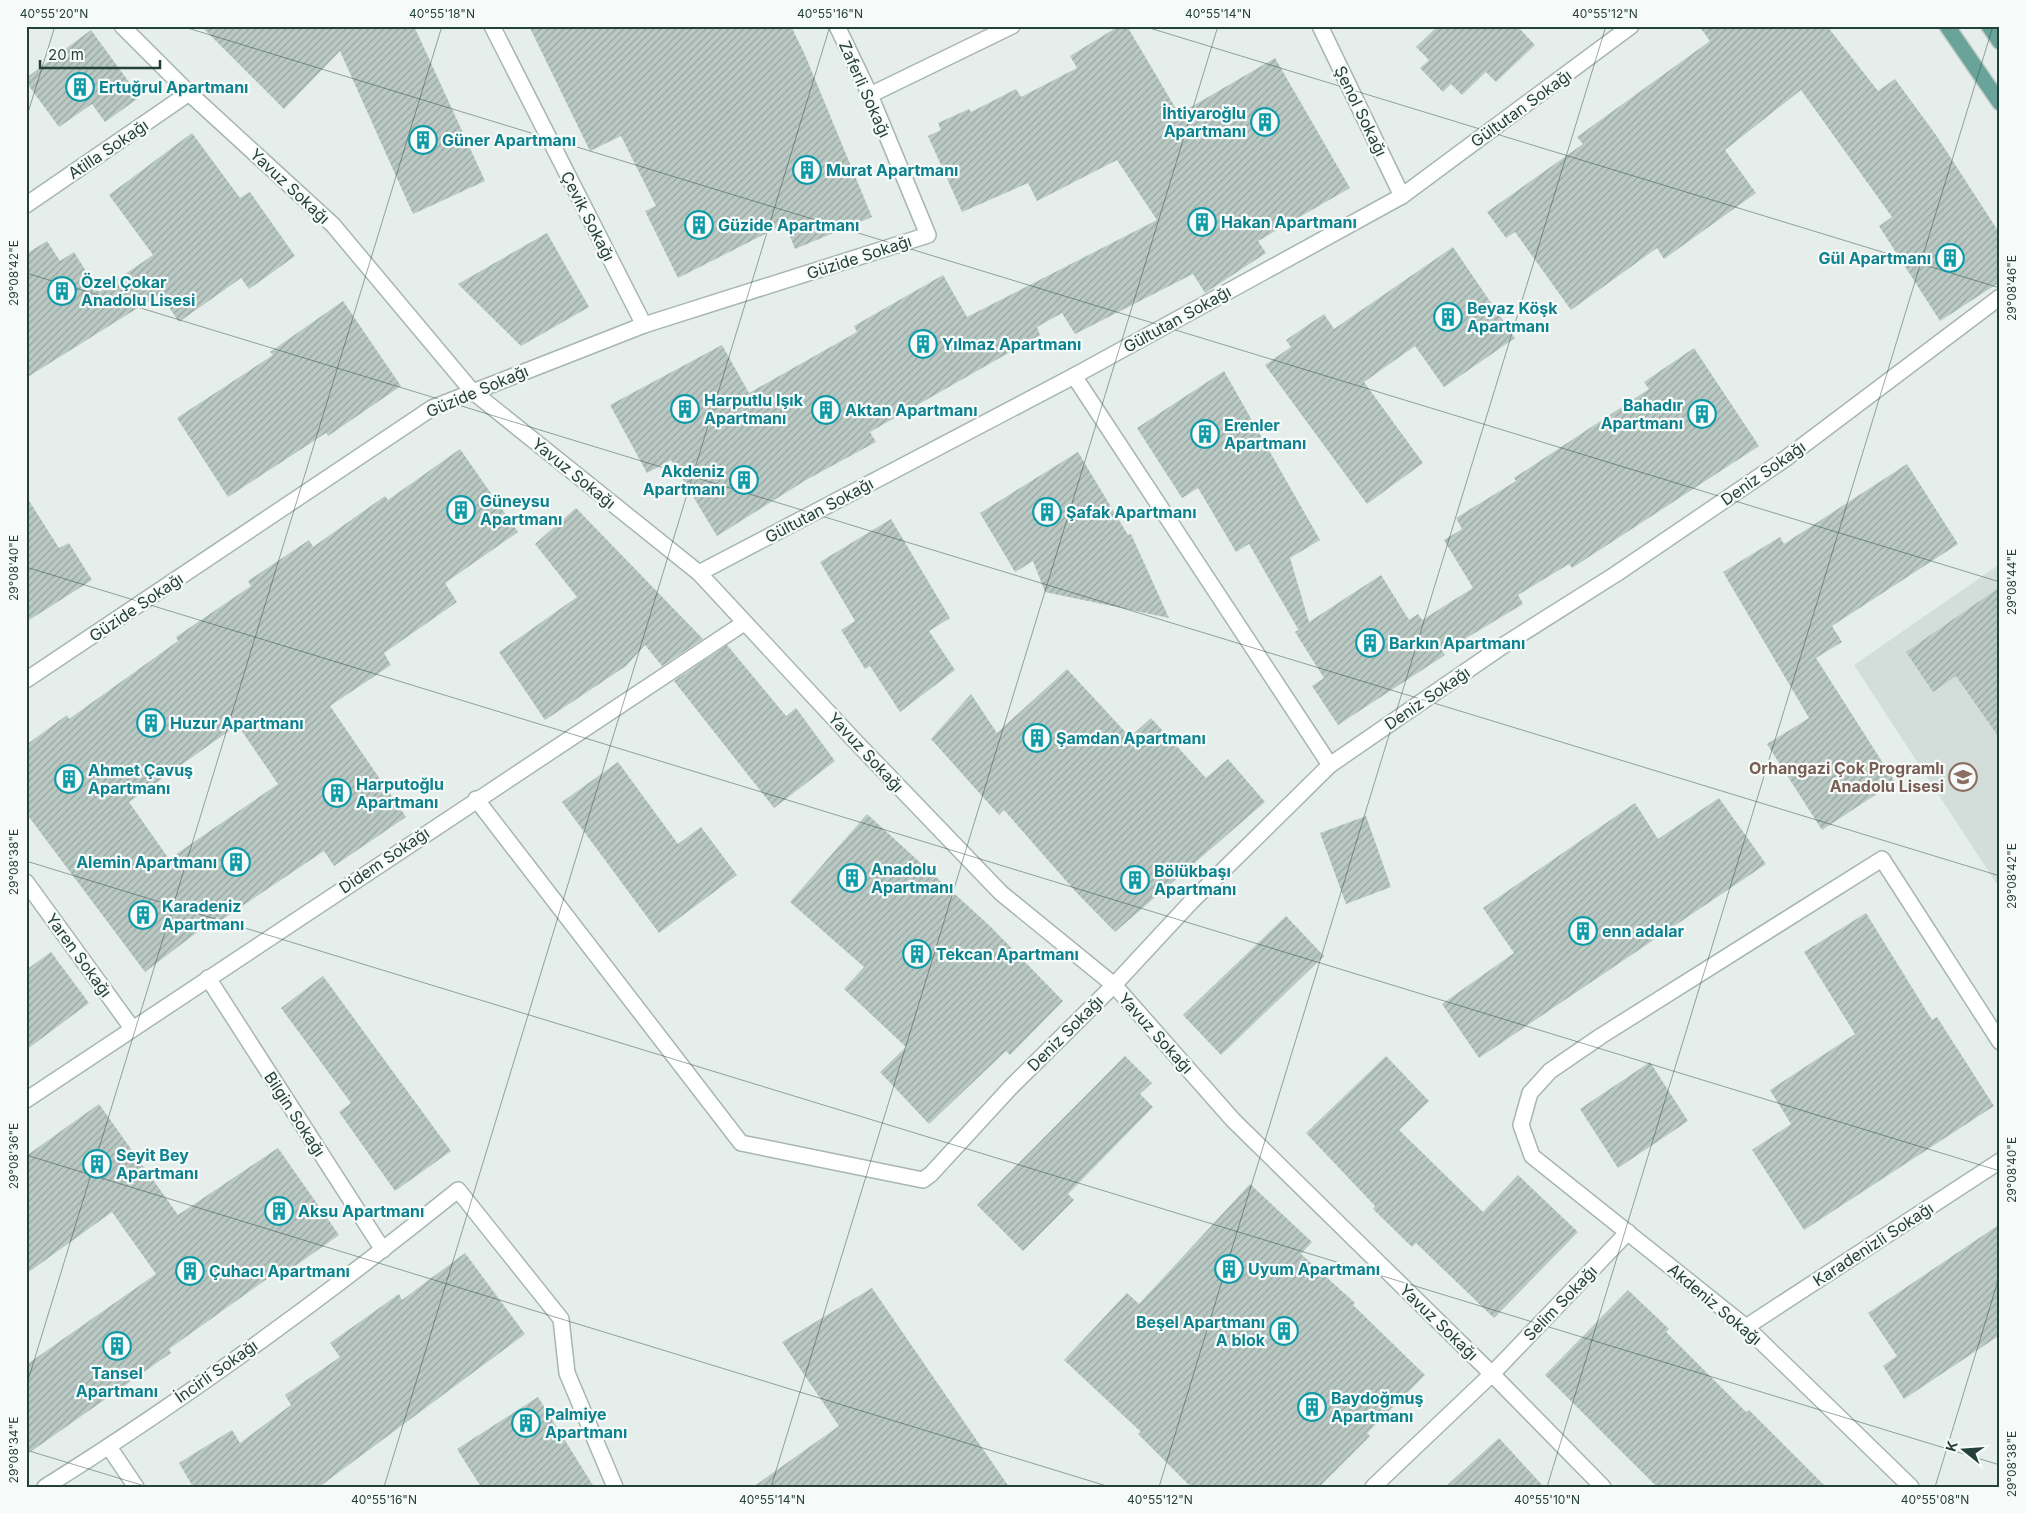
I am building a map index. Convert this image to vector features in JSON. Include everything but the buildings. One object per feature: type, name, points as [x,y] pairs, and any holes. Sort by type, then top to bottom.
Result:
[{"type":"main road","points":[[1946,26],[2000,103]]},
{"type":"main road","points":[[1989,26],[2000,42]]},
{"type":"street","name":"Yavuz Sokağı","points":[[122,26],[189,93],[333,226],[472,391],[698,573],[1001,893],[1114,985],[1233,1120],[1492,1374],[1603,1487]]},
{"type":"street","name":"Çevik Sokağı","points":[[492,26],[644,325]]},
{"type":"street","name":"Zaferli Sokağı","points":[[837,26],[870,95],[928,235]]},
{"type":"street","points":[[870,95],[1012,26]]},
{"type":"street","name":"Şenol Sokağı","points":[[1320,26],[1402,196]]},
{"type":"street","name":"Gültutan Sokağı","points":[[698,573],[1074,376],[1402,196],[1631,26]]},
{"type":"street","name":"Atilla Sokağı","points":[[26,205],[189,93]]},
{"type":"street","name":"Güzide Sokağı","points":[[26,680],[432,408],[644,325],[928,235]]},
{"type":"street","name":"Deniz Sokağı","points":[[476,799],[741,1144],[923,1180],[1011,1087],[1114,985],[1192,902],[1330,765],[1507,643],[1616,574],[1785,459],[2000,297]]},
{"type":"street","points":[[1074,376],[1330,765]]},
{"type":"street","name":"Didem Sokağı","points":[[26,1100],[476,799],[744,623]]},
{"type":"street","name":"Akdeniz Sokağı","points":[[1911,1487],[1746,1327],[1532,1156],[1521,1124],[1530,1093],[1550,1071],[1601,1036],[1882,858],[2000,1042]]},
{"type":"street","name":"Yaren Sokağı","points":[[26,882],[132,1028]]},
{"type":"street","name":"Bilgin Sokağı","points":[[208,978],[383,1250]]},
{"type":"street","name":"Karadenizli Sokağı","points":[[1746,1327],[2000,1161]]},
{"type":"street","name":"İncirli Sokağı","points":[[45,1487],[109,1447],[310,1305],[458,1190],[561,1319],[567,1373],[615,1487]]},
{"type":"street","name":"Selim Sokağı","points":[[1372,1487],[1492,1374],[1628,1232]]},
{"type":"street","points":[[109,1447],[136,1487]]},
{"type":"shaded area","name":"Orhangazi Çok Programlı Anadolu Lisesi","points":[[2000,564],[2000,889],[1854,665]]},
{"type":"place","name":"Ertuğrul Apartmanı","points":[[80,87]]},
{"type":"place","name":"İhtiyaroğlu Apartmanı","points":[[1265,122]]},
{"type":"place","name":"Güner Apartmanı","points":[[423,140]]},
{"type":"place","name":"Murat Apartmanı","points":[[807,170]]},
{"type":"place","name":"Hakan Apartmanı","points":[[1202,222]]},
{"type":"place","name":"Güzide Apartmanı","points":[[699,225]]},
{"type":"place","name":"Gül Apartmanı","points":[[1950,258]]},
{"type":"place","name":"Özel Çokar Anadolu Lisesi","points":[[62,291]]},
{"type":"place","name":"Beyaz Köşk Apartmanı","points":[[1448,317]]},
{"type":"place","name":"Yılmaz Apartmanı","points":[[923,344]]},
{"type":"place","name":"Harputlu Işık Apartmanı","points":[[685,409]]},
{"type":"place","name":"Aktan Apartmanı","points":[[826,410]]},
{"type":"place","name":"Bahadır Apartmanı","points":[[1702,414]]},
{"type":"place","name":"Erenler Apartmanı","points":[[1205,434]]},
{"type":"place","name":"Akdeniz Apartmanı","points":[[744,480]]},
{"type":"place","name":"Güneysu Apartmanı","points":[[461,510]]},
{"type":"place","name":"Şafak Apartmanı","points":[[1047,512]]},
{"type":"place","name":"Barkın Apartmanı","points":[[1370,643]]},
{"type":"place","name":"Huzur Apartmanı","points":[[151,723]]},
{"type":"place","name":"Şamdan Apartmanı","points":[[1037,738]]},
{"type":"place","name":"Orhangazi Çok Programlı Anadolu Lisesi","points":[[1963,777]]},
{"type":"place","name":"Ahmet Çavuş Apartmanı","points":[[69,779]]},
{"type":"place","name":"Harputoğlu Apartmanı","points":[[337,793]]},
{"type":"place","name":"Alemin Apartmanı","points":[[236,862]]},
{"type":"place","name":"Anadolu Apartmanı","points":[[852,878]]},
{"type":"place","name":"Bölükbaşı Apartmanı","points":[[1135,880]]},
{"type":"place","name":"Karadeniz Apartmanı","points":[[143,915]]},
{"type":"place","name":"enn adalar","points":[[1583,931]]},
{"type":"place","name":"Tekcan Apartmanı","points":[[917,954]]},
{"type":"place","name":"Seyit Bey Apartmanı","points":[[97,1164]]},
{"type":"place","name":"Aksu Apartmanı","points":[[279,1211]]},
{"type":"place","name":"Uyum Apartmanı","points":[[1229,1269]]},
{"type":"place","name":"Çuhacı Apartmanı","points":[[190,1271]]},
{"type":"place","name":"Beşel Apartmanı A blok","points":[[1284,1331]]},
{"type":"place","name":"Tansel Apartmanı","points":[[117,1346]]},
{"type":"place","name":"Baydoğmuş Apartmanı","points":[[1312,1407]]},
{"type":"place","name":"Palmiye Apartmanı","points":[[526,1423]]}]
